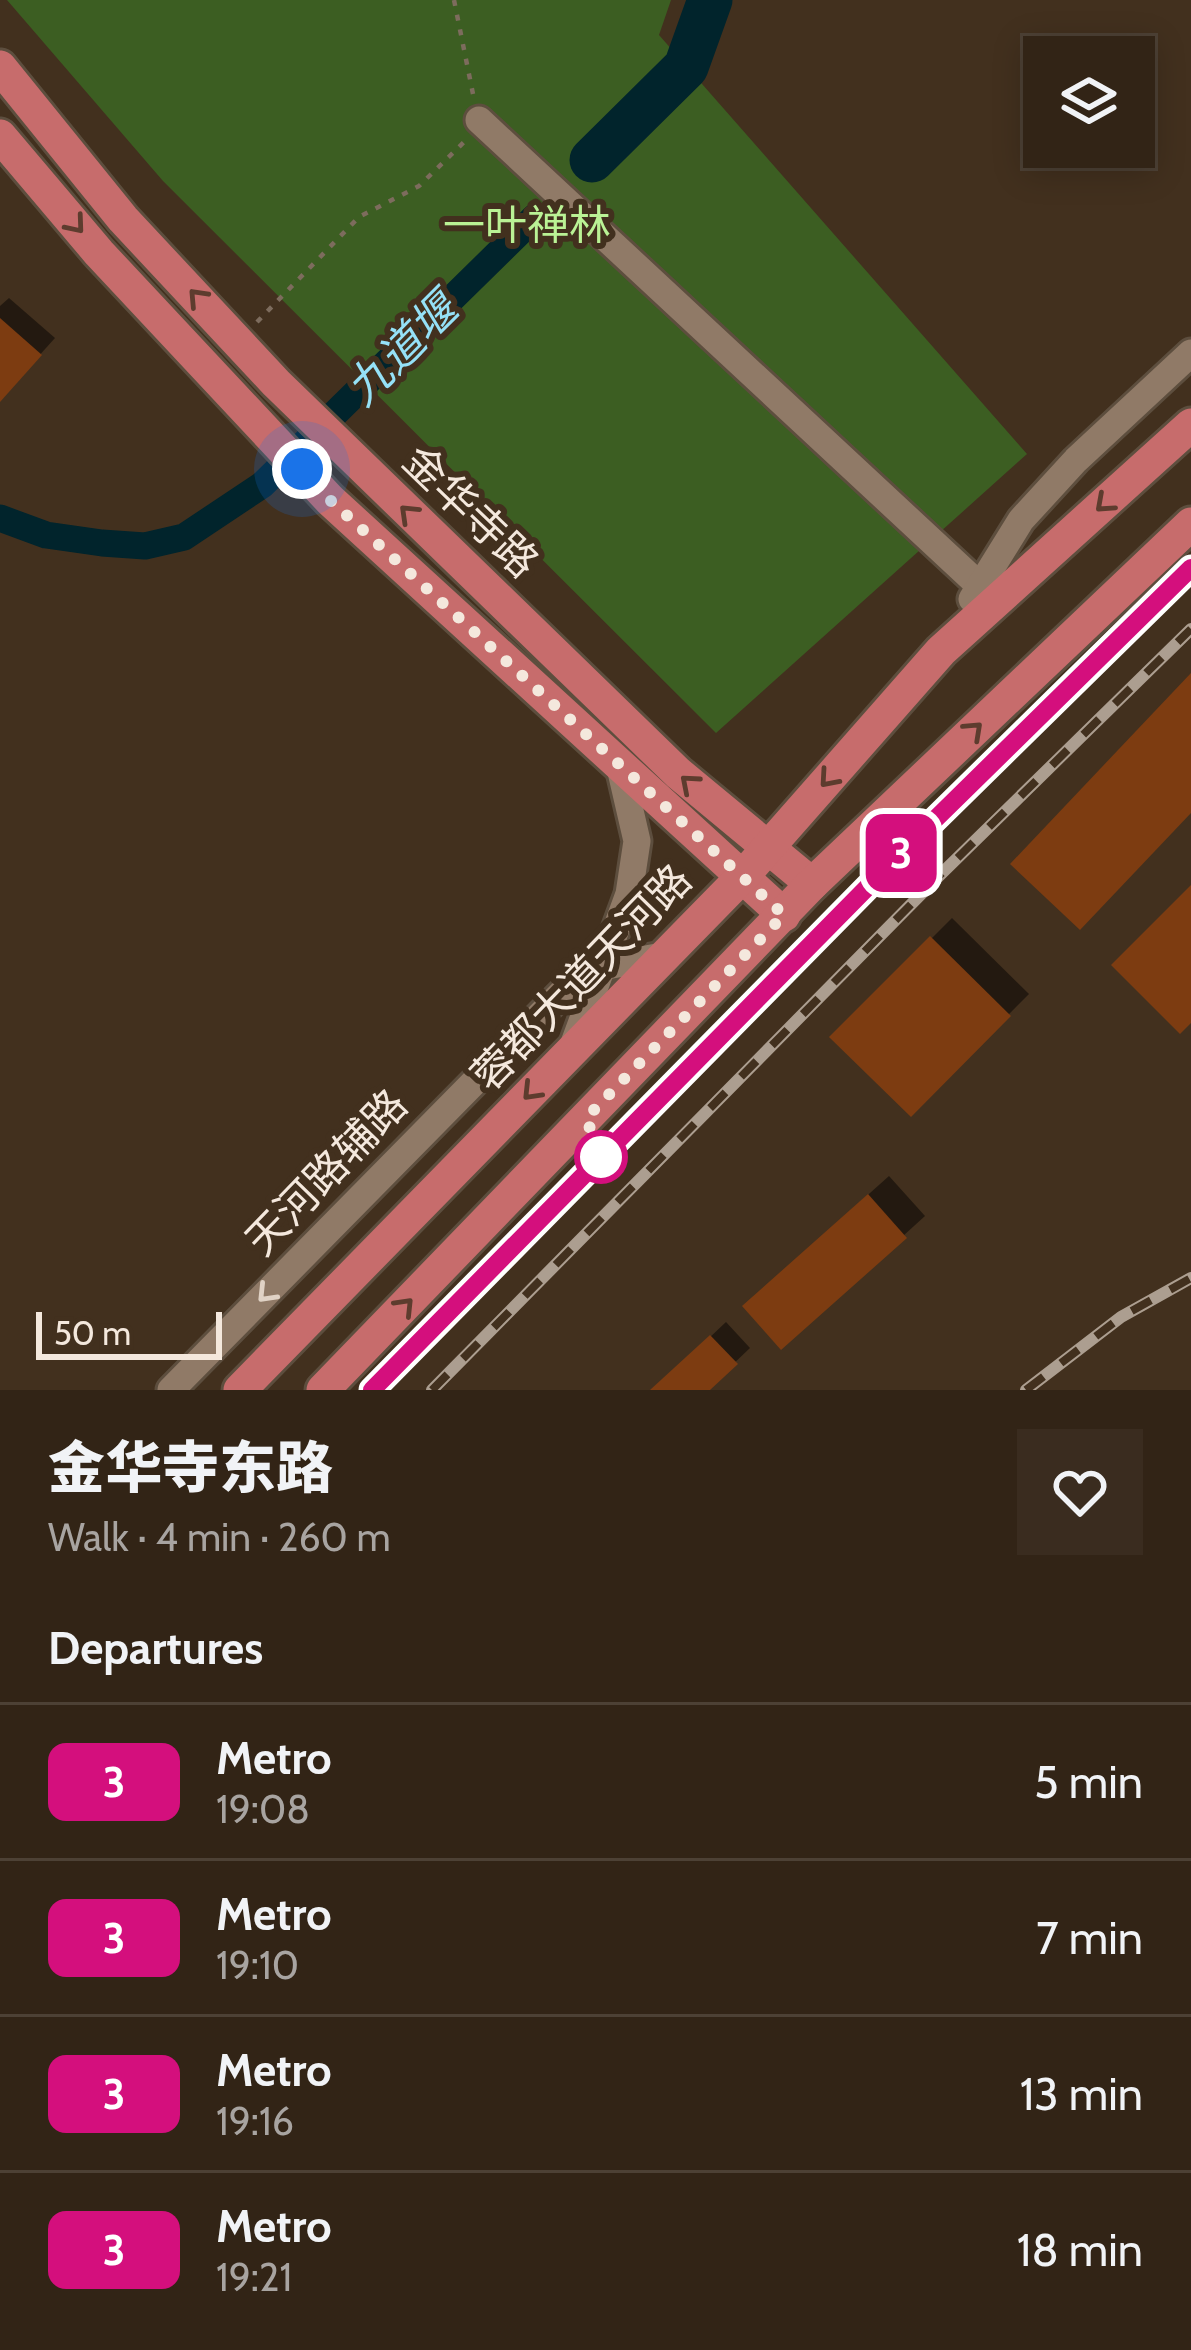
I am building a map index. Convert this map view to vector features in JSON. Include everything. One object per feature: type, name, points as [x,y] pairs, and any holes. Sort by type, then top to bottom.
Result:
[{"type":"main road","name":"金华寺路","points":[[0,67],[123,219],[276,383],[678,773],[812,884]]},
{"type":"main road","name":"金华寺路","points":[[0,136],[99,253],[330,500],[784,915]]},
{"type":"main road","name":"蓉都大道天河路","points":[[241,1390],[668,955],[941,650],[1191,425]]},
{"type":"main road","points":[[323,1390],[812,884],[1191,524]]},
{"type":"street","points":[[479,120],[980,586]]},
{"type":"street","points":[[941,650],[1021,520],[1076,460],[1191,352]]},
{"type":"street","points":[[572,1050],[629,894],[637,841],[620,763]]},
{"type":"street","name":"天河路辅路","points":[[171,1390],[561,994],[602,967],[668,955]]},
{"type":"path","points":[[238,341],[359,217],[419,186],[463,143],[479,120],[454,0]]},
{"type":"green space","name":"一叶禅林","points":[[7,0],[671,0],[659,35],[1027,454],[716,733],[163,181]]},
{"type":"building","points":[[0,318],[42,355],[0,402]]},
{"type":"building","points":[[1191,673],[1191,813],[1080,930],[1010,864]]},
{"type":"building","points":[[1191,885],[1191,1023],[1180,1034],[1111,965]]},
{"type":"building","points":[[930,936],[1011,1016],[911,1117],[829,1037]]},
{"type":"building","points":[[868,1194],[907,1238],[781,1350],[742,1306]]},
{"type":"building","points":[[710,1335],[738,1364],[710,1390],[650,1390]]},
{"type":"waterway","name":"九道堰","points":[[592,160],[686,67],[710,0]]},
{"type":"waterway","name":"九道堰","points":[[0,518],[46,535],[102,543],[145,546],[184,537],[262,485],[535,217]]},
{"type":"railway","points":[[372,1390],[909,845],[1191,568]]},
{"type":"railway","points":[[432,1390],[940,875],[1191,629]]},
{"type":"railway","points":[[1026,1390],[1121,1317],[1191,1278]]},
{"type":"metro line","name":"3","points":[[372,1390],[909,845],[1191,568]]},
{"type":"route","points":[[302,469],[330,500],[784,915],[586,1118],[601,1157]]}]
